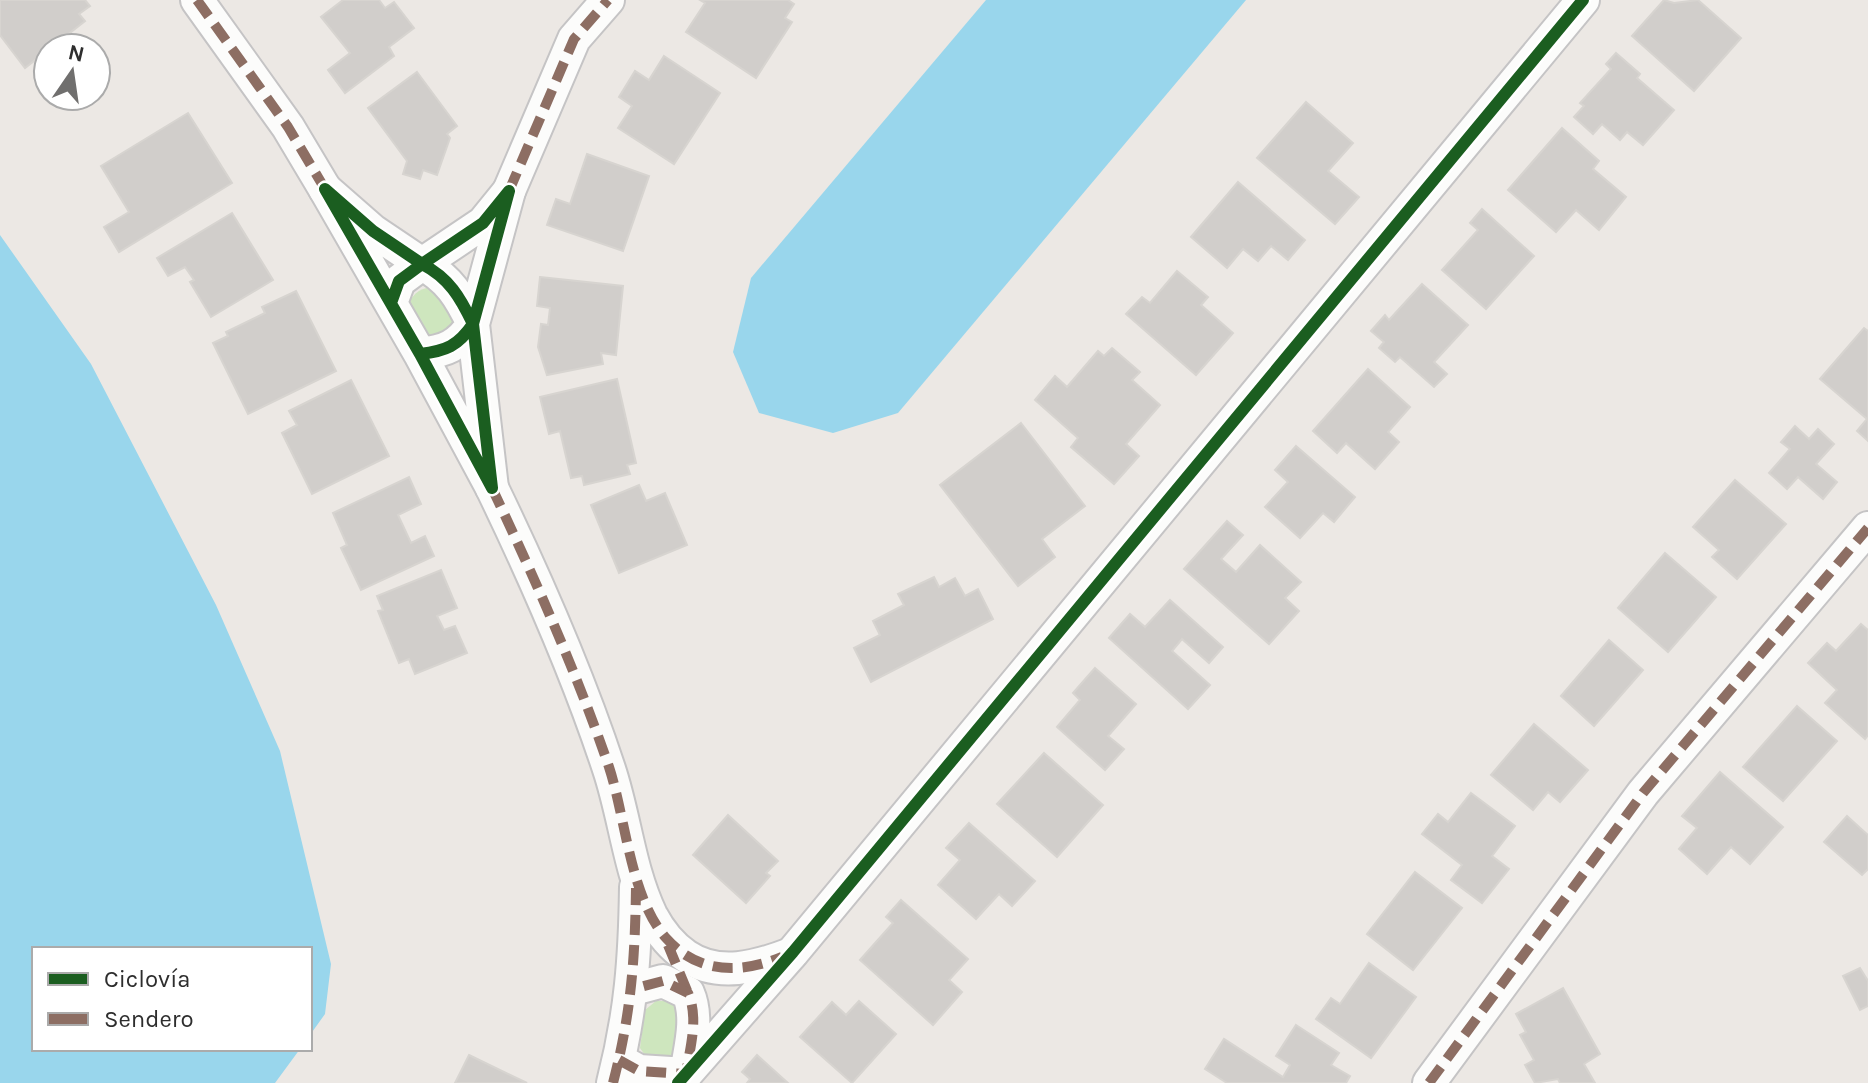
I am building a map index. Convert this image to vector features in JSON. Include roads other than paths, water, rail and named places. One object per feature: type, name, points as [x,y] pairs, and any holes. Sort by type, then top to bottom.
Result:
[{"type":"street","points":[[197,0],[288,127],[325,189],[420,354],[492,488],[549,608],[609,767],[637,880],[633,989],[616,1071],[639,1071],[682,1078]]},
{"type":"street","points":[[420,354],[443,351],[460,344],[473,324],[509,191],[574,39],[608,0]]},
{"type":"street","points":[[682,1078],[793,952],[1583,0]]},
{"type":"street","points":[[325,189],[373,231],[438,272],[459,294],[473,324],[492,488]]},
{"type":"street","points":[[391,303],[399,281],[483,223],[509,191]]},
{"type":"street","points":[[1429,1083],[1643,793],[1868,528]]},
{"type":"street","points":[[637,880],[694,1005],[694,1023],[682,1078]]},
{"type":"street","points":[[665,937],[684,956],[722,969],[766,964],[793,952]]},
{"type":"street","points":[[633,989],[663,981],[688,993]]},
{"type":"water","points":[[986,0],[1246,0],[898,413],[833,433],[759,413],[733,352],[751,278]]},
{"type":"water","points":[[0,235],[91,364],[216,605],[280,751],[331,964],[325,1014],[312,1032],[312,947],[32,947],[32,1051],[299,1051],[275,1083],[0,1083]]}]
